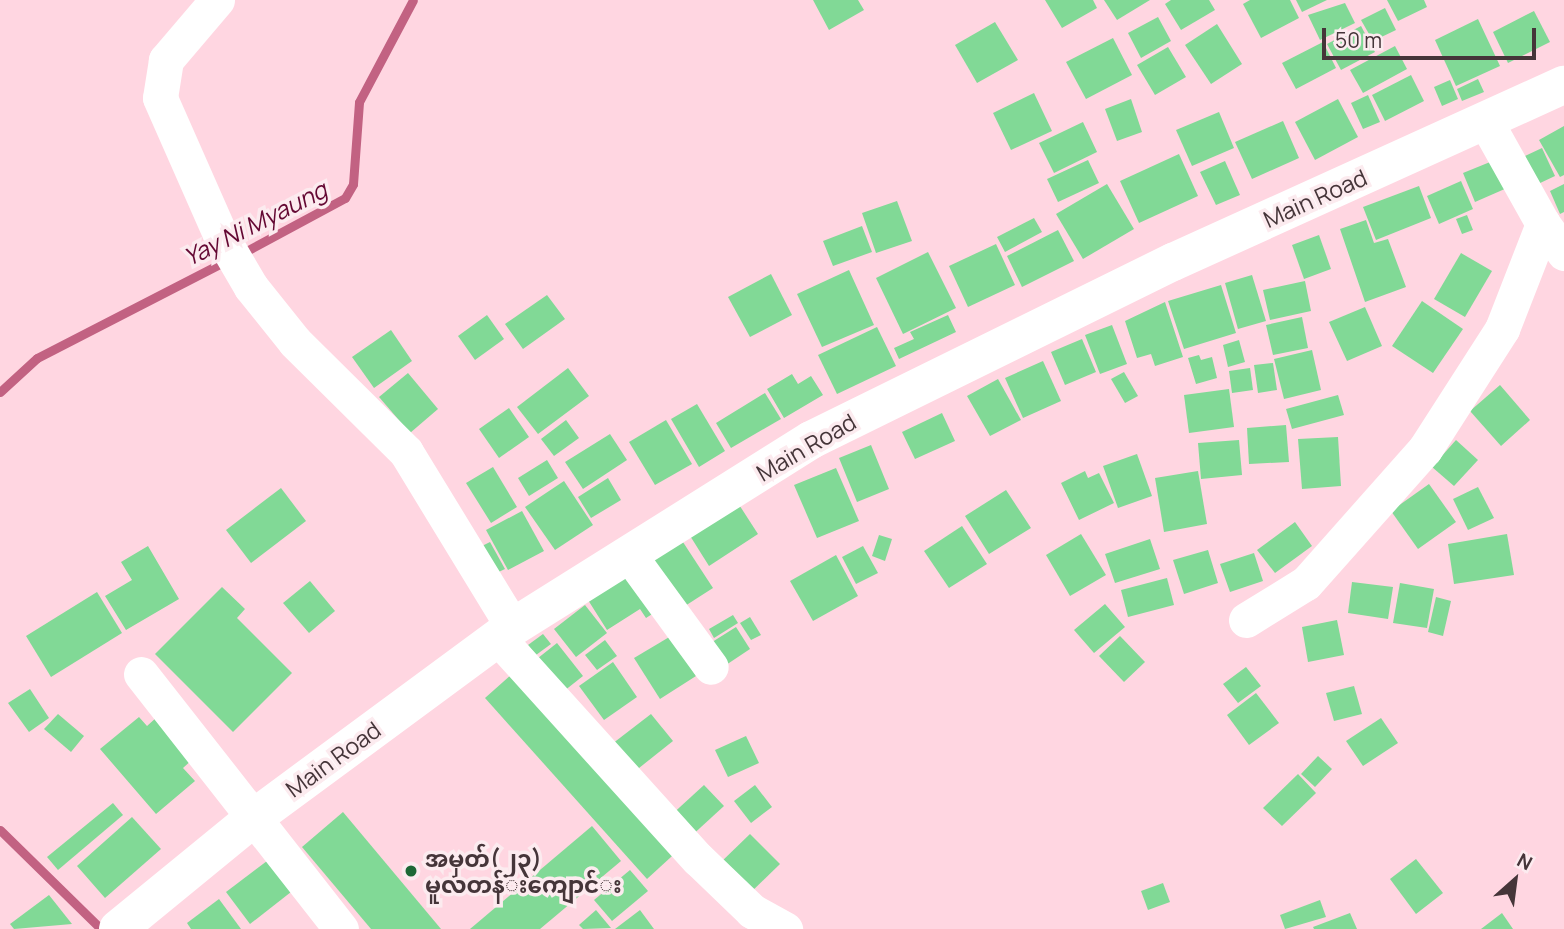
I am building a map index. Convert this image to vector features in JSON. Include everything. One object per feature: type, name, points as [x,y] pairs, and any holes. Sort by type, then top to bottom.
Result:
[{"type":"main road","name":"Main Road","points":[[133,919],[255,817],[505,632],[811,440],[1173,262],[1564,85]]},
{"type":"street","points":[[217,0],[166,60],[160,98],[220,234],[251,287],[295,342],[406,452],[505,632],[698,859],[752,911],[785,929]]},
{"type":"street","points":[[1486,122],[1543,224],[1564,253]]},
{"type":"street","points":[[1246,620],[1306,583],[1424,449],[1502,329],[1543,224]]},
{"type":"street","points":[[630,556],[711,667]]},
{"type":"street","points":[[141,674],[341,929]]},
{"type":"building","points":[[813,0],[858,0],[864,10],[829,30]]},
{"type":"building","points":[[1045,0],[1093,0],[1097,8],[1062,28]]},
{"type":"building","points":[[1104,0],[1150,0],[1117,20]]},
{"type":"building","points":[[1171,0],[1209,0],[1215,10],[1181,30],[1165,4]]},
{"type":"building","points":[[1250,0],[1290,0],[1299,18],[1261,38],[1243,4]]},
{"type":"building","points":[[1296,0],[1327,0],[1302,12]]},
{"type":"building","points":[[1387,0],[1424,0],[1427,7],[1398,21]]},
{"type":"building","points":[[1345,3],[1355,23],[1320,40],[1308,15]]},
{"type":"building","points":[[1385,8],[1396,30],[1373,41],[1361,20]]},
{"type":"building","points":[[1534,11],[1550,42],[1508,63],[1493,32]]},
{"type":"building","points":[[1158,17],[1171,41],[1141,58],[1128,33]]},
{"type":"building","points":[[1478,19],[1500,66],[1456,86],[1435,40]]},
{"type":"building","points":[[995,22],[1018,60],[977,83],[955,45]]},
{"type":"building","points":[[1217,24],[1242,64],[1211,84],[1185,45]]},
{"type":"building","points":[[1361,26],[1375,52],[1341,70],[1327,44]]},
{"type":"building","points":[[1113,38],[1132,75],[1086,99],[1066,62]]},
{"type":"building","points":[[1323,42],[1336,68],[1296,89],[1282,63]]},
{"type":"building","points":[[1395,46],[1407,69],[1363,93],[1350,70]]},
{"type":"building","points":[[1168,47],[1186,77],[1155,95],[1137,65]]},
{"type":"building","points":[[1411,75],[1424,101],[1385,121],[1372,95]]},
{"type":"building","points":[[1478,79],[1484,92],[1462,101],[1457,89]]},
{"type":"building","points":[[1450,80],[1458,99],[1442,106],[1434,87]]},
{"type":"building","points":[[1034,93],[1052,131],[1011,150],[993,113]]},
{"type":"building","points":[[1368,95],[1380,122],[1363,129],[1351,103]]},
{"type":"building","points":[[1131,99],[1142,132],[1117,141],[1105,109]]},
{"type":"building","points":[[1338,99],[1358,137],[1315,160],[1295,122]]},
{"type":"building","points":[[1219,112],[1234,148],[1192,166],[1176,130]]},
{"type":"building","points":[[1283,121],[1299,158],[1252,179],[1235,142]]},
{"type":"building","points":[[1083,122],[1097,152],[1054,173],[1039,143]]},
{"type":"building","points":[[1564,126],[1564,175],[1560,177],[1539,140]]},
{"type":"building","points":[[1542,148],[1555,176],[1538,184],[1525,156]]},
{"type":"building","points":[[1179,154],[1198,196],[1139,223],[1120,181]]},
{"type":"building","points":[[1088,160],[1099,183],[1058,202],[1047,179]]},
{"type":"building","points":[[1495,160],[1507,188],[1475,202],[1463,173]]},
{"type":"building","points":[[1225,161],[1240,195],[1216,205],[1200,172]]},
{"type":"building","points":[[1461,181],[1473,209],[1439,224],[1427,196]]},
{"type":"building","points":[[1107,184],[1134,229],[1083,259],[1056,214]]},
{"type":"building","points":[[1564,184],[1564,212],[1560,214],[1550,191]]},
{"type":"building","points":[[1419,186],[1431,218],[1376,240],[1363,207]]},
{"type":"building","points":[[897,201],[912,241],[876,253],[862,213]]},
{"type":"building","points":[[1467,215],[1473,230],[1462,234],[1456,219]]},
{"type":"building","points":[[1034,218],[1042,232],[1005,252],[997,237]]},
{"type":"building","points":[[1366,220],[1374,243],[1388,239],[1406,287],[1365,302],[1340,229]]},
{"type":"building","points":[[862,226],[872,252],[833,266],[823,241]]},
{"type":"building","points":[[1058,230],[1074,261],[1022,287],[1007,256]]},
{"type":"building","points":[[1319,235],[1331,269],[1304,279],[1292,245]]},
{"type":"building","points":[[996,244],[1015,285],[968,307],[949,266]]},
{"type":"building","points":[[928,252],[956,308],[903,334],[876,278]]},
{"type":"building","points":[[1461,253],[1492,271],[1465,317],[1434,299]]},
{"type":"building","points":[[849,270],[874,325],[822,347],[797,294]]},
{"type":"building","points":[[771,274],[792,315],[750,337],[728,297]]},
{"type":"building","points":[[1252,275],[1266,321],[1238,329],[1225,283]]},
{"type":"building","points":[[1305,281],[1311,311],[1270,320],[1263,290]]},
{"type":"building","points":[[1221,285],[1236,333],[1184,349],[1168,301]]},
{"type":"building","points":[[547,295],[565,319],[523,349],[505,324]]},
{"type":"building","points":[[1422,301],[1463,329],[1433,373],[1392,346]]},
{"type":"building","points":[[1165,302],[1183,357],[1155,366],[1151,354],[1137,358],[1125,321]]},
{"type":"building","points":[[1365,307],[1382,346],[1347,361],[1329,322]]},
{"type":"building","points":[[487,315],[504,339],[475,360],[458,336]]},
{"type":"building","points":[[948,315],[956,332],[899,359],[894,348],[914,339],[910,332]]},
{"type":"building","points":[[1302,317],[1308,348],[1273,355],[1266,325]]},
{"type":"building","points":[[1112,325],[1127,364],[1100,374],[1085,335]]},
{"type":"building","points":[[877,327],[896,366],[837,394],[818,355]]},
{"type":"building","points":[[391,330],[412,361],[374,388],[352,357]]},
{"type":"building","points":[[1082,339],[1096,372],[1065,385],[1051,352]]},
{"type":"building","points":[[1239,340],[1245,362],[1228,367],[1223,345]]},
{"type":"building","points":[[1312,350],[1321,390],[1284,399],[1274,359]]},
{"type":"building","points":[[1199,355],[1201,360],[1212,357],[1217,378],[1196,384],[1188,358]]},
{"type":"building","points":[[1043,361],[1061,401],[1023,418],[1005,378]]},
{"type":"building","points":[[1273,363],[1277,390],[1258,393],[1254,365]]},
{"type":"building","points":[[568,368],[589,396],[538,434],[517,407]]},
{"type":"building","points":[[1250,368],[1253,390],[1232,393],[1229,371]]},
{"type":"building","points":[[1124,372],[1138,396],[1125,403],[1111,379]]},
{"type":"building","points":[[408,373],[438,409],[410,433],[379,397]]},
{"type":"building","points":[[792,374],[798,384],[811,376],[823,395],[784,418],[767,389]]},
{"type":"building","points":[[998,379],[1021,420],[990,436],[967,396]]},
{"type":"building","points":[[1500,385],[1530,420],[1501,446],[1470,411]]},
{"type":"building","points":[[1229,389],[1234,427],[1189,433],[1184,395]]},
{"type":"building","points":[[765,393],[781,419],[731,448],[716,423]]},
{"type":"building","points":[[1338,395],[1344,415],[1292,429],[1286,409]]},
{"type":"building","points":[[697,404],[725,451],[699,467],[671,419]]},
{"type":"building","points":[[509,408],[529,437],[499,458],[479,429]]},
{"type":"building","points":[[942,413],[955,441],[915,459],[902,432]]},
{"type":"building","points":[[566,420],[579,438],[554,456],[541,439]]},
{"type":"building","points":[[666,420],[692,464],[655,485],[629,442]]},
{"type":"building","points":[[1286,425],[1289,462],[1249,464],[1247,428]]},
{"type":"building","points":[[610,434],[627,460],[583,489],[565,462]]},
{"type":"building","points":[[1338,437],[1341,486],[1302,489],[1298,439]]},
{"type":"building","points":[[1239,440],[1242,475],[1201,479],[1198,443]]},
{"type":"building","points":[[1456,440],[1478,460],[1454,486],[1432,467]]},
{"type":"building","points":[[871,445],[889,489],[857,502],[839,458]]},
{"type":"building","points":[[1137,454],[1152,496],[1118,508],[1103,466]]},
{"type":"building","points":[[547,460],[558,478],[529,496],[518,478]]},
{"type":"building","points":[[493,467],[517,507],[491,523],[466,483]]},
{"type":"building","points":[[836,468],[859,521],[817,538],[794,485]]},
{"type":"building","points":[[1085,471],[1088,478],[1099,473],[1114,503],[1079,520],[1061,483]]},
{"type":"building","points":[[1198,471],[1207,524],[1164,532],[1155,478]]},
{"type":"building","points":[[608,478],[621,500],[591,518],[578,497]]},
{"type":"building","points":[[564,481],[593,525],[555,550],[525,507]]},
{"type":"building","points":[[1429,484],[1456,522],[1418,549],[1391,511]]},
{"type":"building","points":[[1478,487],[1494,518],[1468,530],[1453,499]]},
{"type":"building","points":[[281,488],[306,521],[251,563],[226,530]]},
{"type":"building","points":[[1006,490],[1031,528],[989,554],[965,516]]},
{"type":"building","points":[[736,500],[758,534],[709,566],[687,531]]},
{"type":"building","points":[[522,511],[544,551],[508,570],[486,530]]},
{"type":"building","points":[[1295,522],[1312,546],[1275,573],[1257,550]]},
{"type":"building","points":[[962,526],[987,564],[949,588],[924,551]]},
{"type":"building","points":[[1081,534],[1106,575],[1070,596],[1046,555]]},
{"type":"building","points":[[1507,534],[1514,575],[1454,584],[1448,544]]},
{"type":"building","points":[[879,535],[892,539],[885,561],[872,556]]},
{"type":"building","points":[[679,536],[713,588],[674,613],[640,560]]},
{"type":"building","points":[[1150,539],[1160,569],[1115,583],[1105,554]]},
{"type":"building","points":[[490,542],[505,569],[488,577],[474,550]]},
{"type":"building","points":[[148,546],[179,599],[126,630],[105,596],[132,580],[121,562]]},
{"type":"building","points":[[863,546],[878,573],[856,584],[842,557]]},
{"type":"building","points":[[1208,550],[1218,583],[1184,594],[1173,560]]},
{"type":"building","points":[[1254,553],[1263,581],[1230,592],[1220,564]]},
{"type":"building","points":[[836,555],[858,596],[813,621],[790,581]]},
{"type":"building","points":[[634,570],[660,609],[646,618],[640,609],[607,630],[588,600]]},
{"type":"building","points":[[1167,578],[1174,605],[1128,617],[1121,590]]},
{"type":"building","points":[[310,581],[335,611],[309,633],[283,603]]},
{"type":"building","points":[[1352,582],[1393,587],[1388,619],[1348,613]]},
{"type":"building","points":[[1400,583],[1434,589],[1427,628],[1393,623]]},
{"type":"building","points":[[222,587],[245,609],[237,618],[292,673],[233,732],[155,654]]},
{"type":"building","points":[[97,592],[122,633],[51,677],[26,636]]},
{"type":"building","points":[[1436,597],[1451,601],[1443,636],[1428,632]]},
{"type":"building","points":[[1105,604],[1125,627],[1094,653],[1074,630]]},
{"type":"building","points":[[585,605],[607,633],[576,657],[554,629]]},
{"type":"building","points":[[733,615],[738,623],[714,638],[709,629]]},
{"type":"building","points":[[750,617],[761,635],[751,640],[740,623]]},
{"type":"building","points":[[1337,620],[1344,655],[1308,662],[1302,627]]},
{"type":"building","points":[[736,627],[750,649],[723,667],[709,644]]},
{"type":"building","points":[[543,634],[551,644],[536,655],[528,645]]},
{"type":"building","points":[[671,636],[696,676],[660,699],[634,658]]},
{"type":"building","points":[[1120,636],[1145,662],[1124,682],[1099,656]]},
{"type":"building","points":[[605,640],[617,656],[597,670],[585,655]]},
{"type":"building","points":[[557,643],[583,676],[559,695],[533,662]]},
{"type":"building","points":[[613,662],[637,697],[604,720],[579,686]]},
{"type":"building","points":[[522,665],[683,846],[647,879],[485,698]]},
{"type":"building","points":[[1246,667],[1261,686],[1238,703],[1223,684]]},
{"type":"building","points":[[1354,686],[1362,714],[1334,721],[1326,693]]},
{"type":"building","points":[[30,689],[49,718],[29,732],[8,703]]},
{"type":"building","points":[[1256,693],[1279,723],[1249,745],[1227,715]]},
{"type":"building","points":[[58,714],[84,736],[71,752],[44,729]]},
{"type":"building","points":[[651,714],[673,741],[634,772],[612,744]]},
{"type":"building","points":[[139,717],[147,726],[157,717],[194,758],[183,768],[195,781],[156,814],[100,749]]},
{"type":"building","points":[[1381,718],[1398,743],[1363,766],[1346,741]]},
{"type":"building","points":[[746,736],[759,763],[728,777],[715,750]]},
{"type":"building","points":[[1318,756],[1332,769],[1315,787],[1301,774]]},
{"type":"building","points":[[1298,774],[1316,793],[1282,826],[1263,808]]},
{"type":"building","points":[[704,785],[724,806],[688,839],[668,818]]},
{"type":"building","points":[[755,785],[772,807],[751,823],[734,801]]},
{"type":"building","points":[[113,803],[123,815],[58,870],[47,857]]},
{"type":"building","points":[[343,812],[441,929],[371,929],[302,847]]},
{"type":"building","points":[[132,817],[161,849],[105,898],[77,866]]},
{"type":"building","points":[[592,826],[621,861],[540,929],[470,929]]},
{"type":"building","points":[[750,834],[780,864],[748,895],[719,864]]},
{"type":"building","points":[[1416,859],[1443,893],[1416,914],[1390,879]]},
{"type":"building","points":[[267,861],[291,892],[250,924],[226,892]]},
{"type":"building","points":[[630,870],[648,891],[612,921],[594,900]]},
{"type":"building","points":[[1163,883],[1170,902],[1148,910],[1141,891]]},
{"type":"building","points":[[49,895],[72,924],[14,929],[10,924]]},
{"type":"building","points":[[219,899],[241,929],[191,929],[187,923]]},
{"type":"building","points":[[1320,900],[1326,917],[1285,929],[1280,915]]},
{"type":"building","points":[[596,910],[611,928],[583,929],[579,925]]},
{"type":"building","points":[[640,910],[654,929],[615,929]]},
{"type":"building","points":[[1350,913],[1357,929],[1313,927]]},
{"type":"building","points":[[1502,913],[1513,929],[1481,929]]},
{"type":"waterway","name":"Yay Ni Myaung","points":[[239,255],[345,198],[353,184],[359,102],[413,0]]},
{"type":"waterway","name":"Yay Ni Myaung","points":[[0,392],[37,358],[226,261]]},
{"type":"waterway","points":[[0,830],[101,929]]},
{"type":"place","name":"အမှတ်(၂၃) မူလတန်‌း‌ကျောင်‌း","points":[[411,871]]}]
